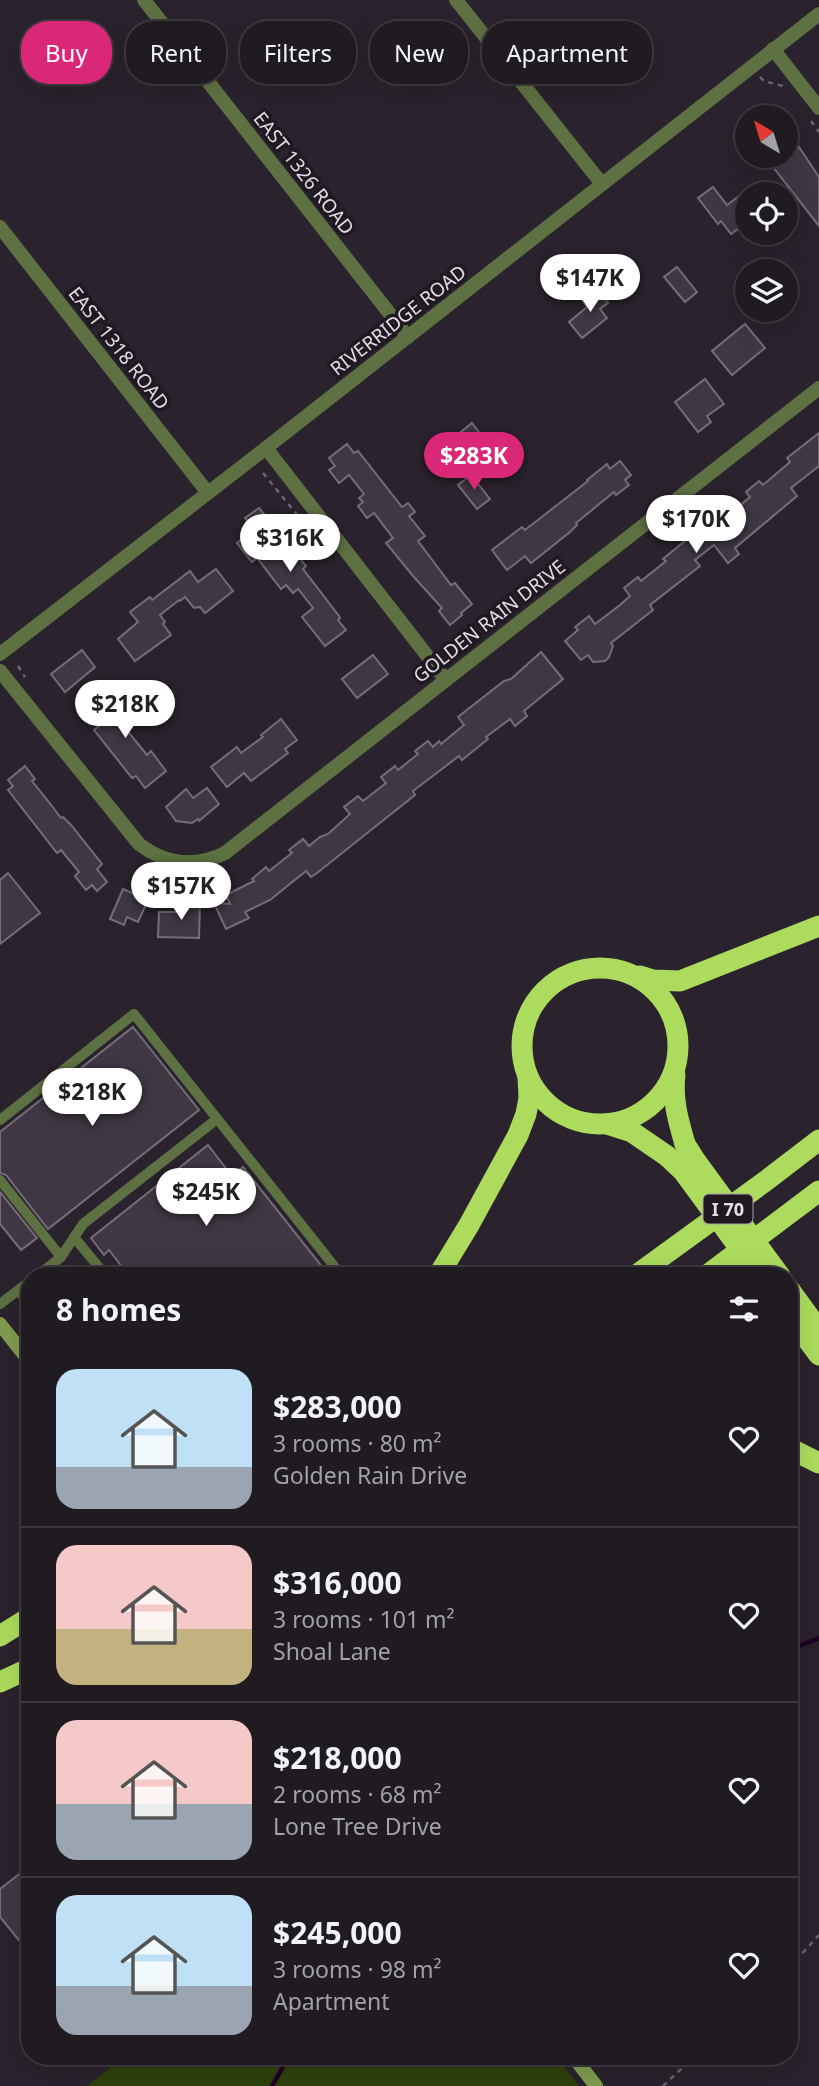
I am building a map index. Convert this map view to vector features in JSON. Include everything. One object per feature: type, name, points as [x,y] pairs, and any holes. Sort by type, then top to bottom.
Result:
[{"type":"highway","points":[[443,1267],[518,1135],[526,1114],[529,1098],[528,1077],[522,1055],[522,1032],[530,1011],[543,992],[561,978],[582,969],[605,967],[653,981],[680,981],[819,926]]},
{"type":"highway","points":[[627,972],[651,986],[669,1008],[678,1035],[673,1088],[676,1150],[683,1171],[753,1267]]},
{"type":"highway","points":[[607,1124],[631,1118],[652,1105],[667,1086],[677,1063]]},
{"type":"highway","points":[[528,1077],[541,1098],[560,1113],[583,1122],[607,1124],[632,1132],[695,1160],[773,1267]]},
{"type":"highway","name":"I 70","points":[[648,1267],[819,1140]]},
{"type":"highway","name":"I 70","points":[[718,1267],[819,1191]]},
{"type":"highway","points":[[798,1308],[819,1330]]},
{"type":"highway","points":[[798,1314],[819,1355]]},
{"type":"highway","points":[[798,1452],[819,1463]]},
{"type":"highway","points":[[0,1637],[21,1623]]},
{"type":"highway","points":[[0,1637],[21,1629]]},
{"type":"highway","points":[[0,1682],[21,1672]]},
{"type":"main road","points":[[0,1324],[21,1351]]},
{"type":"main road","points":[[580,2065],[596,2086]]},
{"type":"street","name":"EAST 1326 ROAD","points":[[144,0],[408,337]]},
{"type":"street","points":[[456,0],[602,184]]},
{"type":"street","name":"RIVERRIDGE ROAD","points":[[1,650],[266,448],[819,14]]},
{"type":"street","points":[[773,49],[819,108]]},
{"type":"street","name":"EAST 1318 ROAD","points":[[0,227],[208,493]]},
{"type":"street","name":"GOLDEN RAIN DRIVE","points":[[0,671],[134,838],[153,853],[173,861],[200,862],[225,853],[819,388]]},
{"type":"street","points":[[266,448],[446,680]]},
{"type":"lane","points":[[0,1120],[134,1014],[335,1267]]},
{"type":"lane","points":[[48,1267],[61,1257],[83,1224],[217,1119]]},
{"type":"lane","points":[[0,1180],[61,1257]]},
{"type":"lane","points":[[74,1237],[97,1267]]},
{"type":"lane","points":[[0,1304],[21,1288]]},
{"type":"lane","points":[[18,1291],[21,1294]]},
{"type":"path","points":[[752,66],[764,82],[783,86]]},
{"type":"path","points":[[805,114],[819,132]]},
{"type":"path","points":[[798,1958],[819,1935]]},
{"type":"path","points":[[663,2086],[685,2065]]},
{"type":"green space","points":[[114,2065],[563,2065],[579,2086],[87,2086]]},
{"type":"building","points":[[799,147],[819,177],[819,226],[798,199],[798,182],[785,182],[774,168],[798,168]]},
{"type":"building","points":[[713,187],[727,205],[735,199],[735,231],[731,234],[721,221],[718,224],[698,198]]},
{"type":"building","points":[[677,267],[697,292],[685,302],[664,277]]},
{"type":"building","points":[[596,288],[608,303],[600,309],[607,318],[582,338],[569,322],[587,307],[582,300]]},
{"type":"building","points":[[745,324],[765,348],[732,375],[712,351]]},
{"type":"building","points":[[705,379],[724,404],[707,416],[711,422],[698,432],[675,402]]},
{"type":"building","points":[[472,423],[488,444],[472,456],[456,436]]},
{"type":"building","points":[[819,433],[819,466],[791,488],[797,496],[735,548],[739,554],[728,563],[714,545],[695,560],[700,566],[650,605],[653,610],[611,643],[613,646],[605,661],[593,662],[588,655],[581,660],[565,641],[578,630],[575,627],[589,616],[595,624],[620,605],[630,596],[624,588],[638,577],[641,581],[713,518],[718,524],[750,497],[746,492],[759,481],[763,485],[790,462],[787,458]]},
{"type":"building","points":[[347,444],[354,453],[358,451],[402,507],[408,503],[415,512],[409,516],[425,536],[418,541],[451,585],[455,583],[472,604],[450,625],[439,611],[442,608],[386,543],[393,538],[374,513],[367,518],[358,506],[363,502],[359,498],[364,494],[349,475],[339,483],[329,470],[335,466],[329,458]]},
{"type":"building","points":[[620,461],[631,475],[625,480],[629,485],[616,495],[614,492],[531,563],[525,556],[507,570],[492,550],[522,527],[525,530],[607,464],[610,469]]},
{"type":"building","points":[[471,475],[490,499],[477,509],[458,485]]},
{"type":"building","points":[[259,508],[306,566],[303,569],[339,616],[338,620],[346,630],[325,646],[302,617],[313,608],[298,589],[293,593],[286,585],[281,589],[257,558],[252,562],[237,543],[254,528],[245,518]]},
{"type":"building","points":[[216,569],[233,591],[205,613],[200,607],[194,608],[185,597],[179,600],[160,615],[171,635],[135,661],[118,639],[138,622],[130,612],[150,597],[152,600],[190,571],[198,582]]},
{"type":"building","points":[[82,650],[95,667],[65,692],[51,674]]},
{"type":"building","points":[[541,652],[563,679],[524,711],[527,716],[515,726],[510,719],[462,760],[459,756],[413,791],[415,795],[317,873],[311,877],[306,871],[270,900],[245,912],[249,918],[226,929],[214,903],[230,904],[226,895],[254,881],[252,879],[266,867],[269,871],[292,853],[289,850],[303,839],[309,846],[328,834],[350,814],[344,807],[358,796],[363,801],[386,783],[381,777],[395,766],[398,770],[418,754],[415,751],[428,741],[433,747],[439,741],[441,744],[464,725],[458,717],[504,681],[511,679]]},
{"type":"building","points":[[373,655],[388,674],[357,698],[342,679]]},
{"type":"building","points":[[113,688],[134,715],[128,719],[132,724],[125,728],[147,755],[151,751],[166,771],[145,788],[136,776],[132,778],[94,730],[105,721],[92,704]]},
{"type":"building","points":[[281,719],[297,740],[285,749],[288,753],[251,781],[244,773],[227,787],[211,767],[237,747],[241,753]]},
{"type":"building","points":[[25,766],[35,779],[32,781],[61,818],[71,825],[102,864],[97,869],[107,882],[97,891],[92,885],[86,890],[75,876],[79,872],[61,850],[57,853],[8,790],[13,786],[8,780]]},
{"type":"building","points":[[207,788],[219,804],[199,821],[176,821],[166,807],[186,789],[193,798]]},
{"type":"building","points":[[8,873],[40,913],[0,944],[0,880]]},
{"type":"building","points":[[123,889],[148,900],[138,922],[127,917],[124,925],[110,919]]},
{"type":"building","points":[[182,902],[200,903],[199,938],[158,937],[159,912],[182,912]]},
{"type":"building","points":[[133,1027],[199,1110],[48,1229],[6,1175],[0,1173],[0,1132]]},
{"type":"building","points":[[208,1145],[232,1176],[243,1167],[322,1267],[122,1267],[109,1250],[104,1255],[91,1238]]},
{"type":"building","points":[[0,1192],[37,1238],[21,1250],[0,1224]]},
{"type":"building","points":[[21,1873],[21,1943],[0,1917],[0,1889]]},
{"type":"waterway","points":[[798,1646],[819,1638]]},
{"type":"waterway","points":[[272,2086],[284,2065]]}]
